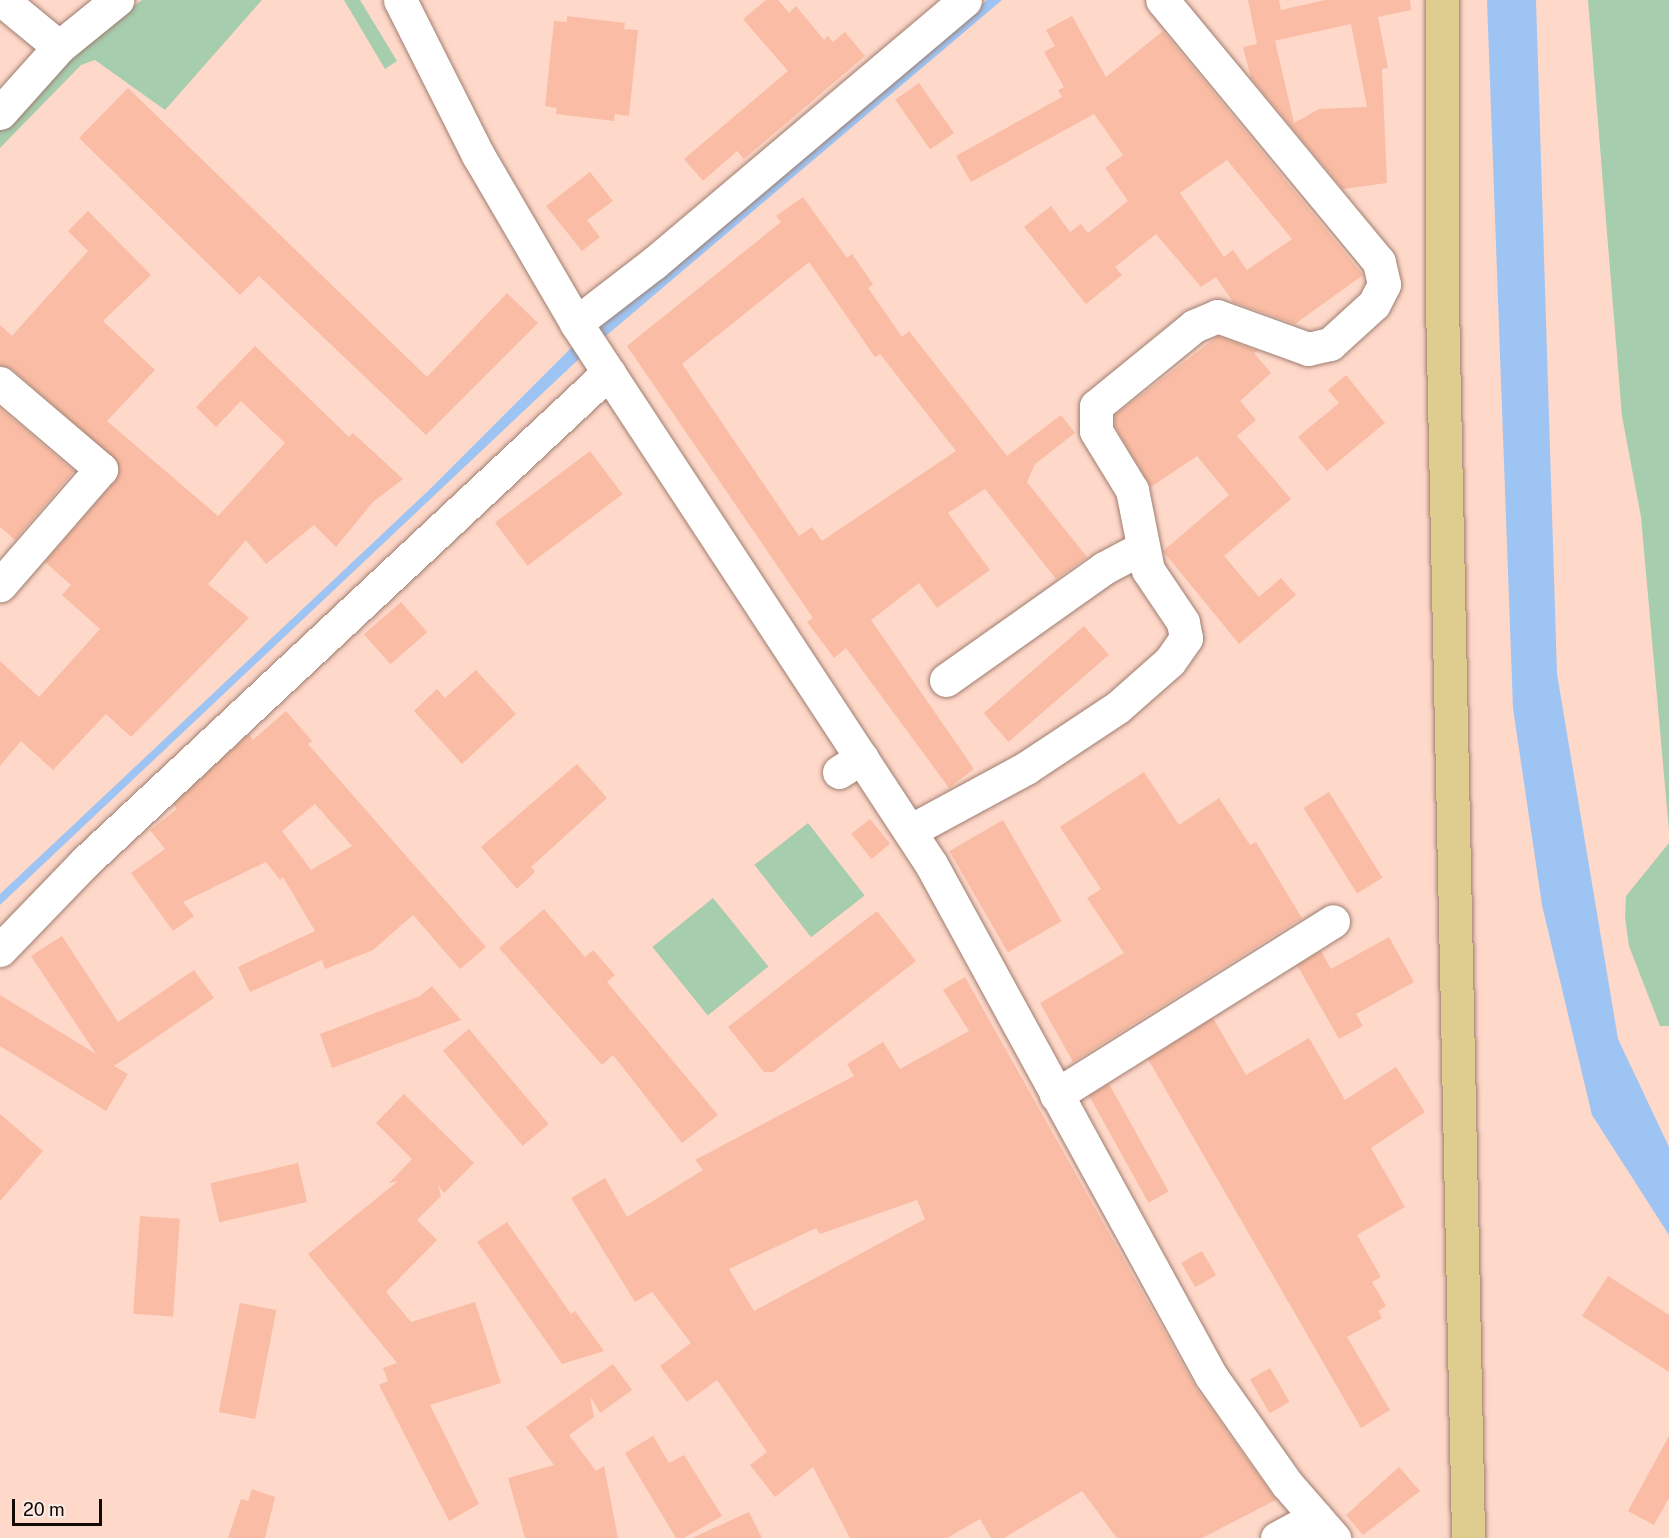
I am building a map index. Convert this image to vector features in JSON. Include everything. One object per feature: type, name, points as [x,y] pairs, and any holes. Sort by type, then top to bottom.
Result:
[{"type":"main road","points":[[1442,0],[1442,303],[1468,1538]]},
{"type":"street","points":[[2,0],[59,47]]},
{"type":"street","points":[[0,112],[59,47],[117,0]]},
{"type":"street","points":[[400,0],[478,155],[590,345],[850,765],[910,831],[1211,1376],[1325,1527],[1277,1538]]},
{"type":"street","points":[[0,950],[590,345],[654,263],[965,0]]},
{"type":"street","points":[[910,831],[1026,768],[1118,707],[1170,661],[1186,638],[1183,622],[1140,549],[1132,490],[1096,431],[1096,406],[1194,326],[1217,316],[1308,349],[1330,344],[1374,304],[1384,284],[1379,262],[1162,0]]},
{"type":"street","points":[[0,383],[101,469],[0,585]]},
{"type":"street","points":[[946,680],[1104,568],[1140,549]]},
{"type":"street","points":[[1056,1095],[1334,921]]},
{"type":"green space","points":[[142,0],[262,0],[165,110],[95,60],[81,65],[0,148],[0,125],[88,38]]},
{"type":"green space","points":[[344,0],[360,0],[397,61],[385,69]]},
{"type":"green space","points":[[1588,0],[1669,0],[1669,831],[1641,517],[1622,416]]},
{"type":"green space","points":[[808,823],[865,895],[811,937],[754,865]]},
{"type":"green space","points":[[1669,843],[1669,1026],[1660,1026],[1629,946],[1625,917],[1626,896]]},
{"type":"green space","points":[[713,898],[768,966],[708,1015],[652,947]]},
{"type":"water","points":[[987,0],[1002,0],[581,357],[0,905],[0,894],[428,491],[572,347]]},
{"type":"water","points":[[1487,0],[1536,0],[1557,674],[1618,1039],[1669,1147],[1669,1235],[1592,1115],[1542,905],[1513,708]]},
{"type":"building","points":[[766,0],[778,0],[789,13],[796,6],[824,40],[828,36],[833,42],[845,32],[865,56],[744,159],[737,151],[703,181],[684,159],[788,71],[743,19]]},
{"type":"building","points":[[1248,0],[1279,0],[1281,10],[1325,0],[1410,0],[1411,10],[1378,17],[1388,68],[1382,69],[1387,183],[1343,189],[1251,78],[1243,47],[1257,44]],"holes":[[[1351,24],[1367,107],[1319,109],[1294,123],[1275,41],[1260,44]]]},
{"type":"building","points":[[567,16],[625,23],[624,29],[638,30],[629,116],[615,114],[614,121],[556,114],[557,108],[545,106],[554,21],[567,22]]},
{"type":"building","points":[[1072,16],[1106,77],[1163,31],[1363,275],[1295,324],[1233,302],[1216,277],[1201,287],[1156,234],[1115,267],[1122,275],[1086,304],[1024,227],[1051,206],[1070,232],[1081,224],[1088,233],[1128,201],[1105,168],[1123,155],[1094,114],[971,182],[956,156],[1062,97],[1058,90],[1064,87],[1044,52],[1055,46],[1046,30]],"holes":[[[1227,160],[1292,239],[1247,270],[1233,250],[1224,257],[1180,193]]]},
{"type":"building","points":[[919,83],[954,133],[930,150],[895,100]]},
{"type":"building","points":[[128,88],[427,377],[507,293],[538,323],[426,435],[259,276],[240,295],[79,138]]},
{"type":"building","points":[[590,172],[613,201],[587,220],[600,237],[582,251],[546,206]]},
{"type":"building","points":[[803,197],[847,258],[852,254],[873,284],[868,288],[902,337],[909,331],[1007,456],[1061,415],[1075,433],[1035,464],[1027,482],[1087,557],[1056,579],[985,489],[948,513],[990,570],[937,608],[919,583],[871,620],[974,769],[949,788],[846,648],[834,658],[807,622],[813,618],[627,346],[781,222],[776,216]],"holes":[[[809,262],[875,357],[880,354],[956,451],[822,541],[812,527],[799,536],[682,364]]]},
{"type":"building","points":[[88,211],[151,275],[103,321],[155,370],[107,421],[218,516],[285,443],[241,401],[216,427],[196,407],[255,346],[349,437],[353,433],[403,479],[373,502],[336,547],[314,525],[266,564],[246,540],[208,584],[249,618],[131,737],[106,714],[53,770],[21,741],[0,766],[0,661],[39,697],[100,629],[62,595],[71,585],[45,562],[115,481],[118,462],[12,369],[0,365],[0,325],[12,336],[88,251],[68,231]]},
{"type":"building","points":[[1218,336],[1258,351],[1254,353],[1271,373],[1240,401],[1256,420],[1237,436],[1291,499],[1224,556],[1259,597],[1281,578],[1296,595],[1239,644],[1163,551],[1229,495],[1197,456],[1151,487],[1115,426],[1115,415]]},
{"type":"building","points":[[1346,375],[1385,423],[1327,471],[1298,437],[1339,403],[1328,390]]},
{"type":"building","points":[[0,408],[74,471],[15,540],[0,527]]},
{"type":"building","points":[[590,451],[622,494],[527,566],[495,523]]},
{"type":"building","points":[[401,602],[427,632],[390,664],[364,634]]},
{"type":"building","points":[[1084,626],[1109,655],[1009,742],[984,713]]},
{"type":"building","points":[[476,670],[516,714],[462,764],[414,711],[437,689],[445,698]]},
{"type":"building","points":[[286,711],[312,741],[308,744],[486,947],[460,969],[413,915],[373,950],[325,969],[322,960],[250,992],[238,967],[315,931],[283,877],[280,880],[266,862],[183,902],[194,916],[173,931],[131,873],[165,849],[150,830],[177,809],[174,804],[249,734],[253,740]],"holes":[[[315,804],[352,846],[311,870],[282,831]]]},
{"type":"building","points":[[577,764],[607,798],[531,867],[535,872],[517,889],[481,847]]},
{"type":"building","points":[[1144,772],[1179,825],[1219,798],[1250,845],[1256,842],[1302,918],[1073,1062],[1040,1003],[1124,953],[1087,898],[1101,889],[1060,827]]},
{"type":"building","points":[[1329,792],[1383,878],[1357,894],[1304,808]]},
{"type":"building","points":[[870,819],[890,844],[871,859],[851,834]]},
{"type":"building","points":[[1003,820],[1062,921],[1008,952],[949,851]]},
{"type":"building","points":[[544,909],[585,957],[593,950],[615,975],[607,982],[718,1115],[682,1143],[613,1055],[602,1065],[499,948]]},
{"type":"building","points":[[877,911],[916,961],[773,1072],[764,1072],[728,1027]]},
{"type":"building","points":[[62,936],[118,1022],[194,970],[214,998],[114,1066],[128,1074],[106,1111],[0,1046],[0,995],[96,1054],[31,956]]},
{"type":"building","points":[[1389,937],[1414,982],[1356,1014],[1363,1026],[1339,1039],[1297,965],[1321,951],[1331,969]]},
{"type":"building","points":[[965,977],[1196,1388],[1276,1500],[1202,1538],[1117,1538],[1082,1491],[1004,1538],[991,1538],[980,1519],[947,1538],[850,1538],[813,1467],[775,1497],[750,1465],[767,1452],[717,1380],[687,1402],[660,1366],[691,1343],[652,1292],[635,1302],[571,1198],[605,1178],[627,1217],[703,1170],[695,1160],[854,1076],[847,1064],[883,1042],[900,1069],[969,1031],[943,990]],"holes":[[[917,1200],[925,1219],[754,1311],[729,1269],[816,1228],[820,1234]]]},
{"type":"building","points":[[432,986],[461,1020],[332,1068],[320,1034],[420,996]]},
{"type":"building","points":[[1213,1018],[1246,1075],[1309,1038],[1345,1100],[1396,1067],[1425,1112],[1371,1148],[1405,1207],[1357,1235],[1381,1277],[1372,1282],[1386,1306],[1378,1311],[1382,1318],[1347,1337],[1390,1410],[1361,1428],[1148,1059]]},
{"type":"building","points":[[469,1029],[549,1124],[523,1146],[443,1051]]},
{"type":"building","points":[[1109,1084],[1169,1192],[1149,1203],[1089,1095]]},
{"type":"building","points":[[404,1094],[474,1163],[444,1193],[438,1185],[441,1196],[417,1220],[437,1240],[386,1292],[411,1322],[475,1302],[501,1383],[430,1405],[479,1504],[449,1521],[379,1385],[388,1381],[383,1368],[397,1363],[308,1254],[398,1181],[389,1183],[412,1159],[376,1123]]},
{"type":"building","points":[[0,1114],[43,1151],[0,1201]]},
{"type":"building","points":[[298,1163],[307,1202],[219,1222],[210,1183]]},
{"type":"building","points":[[140,1216],[180,1219],[173,1317],[133,1314]]},
{"type":"building","points":[[507,1222],[571,1314],[575,1311],[604,1351],[562,1364],[477,1242]]},
{"type":"building","points":[[1202,1251],[1216,1275],[1195,1287],[1181,1263]]},
{"type":"building","points":[[1608,1276],[1669,1315],[1669,1372],[1582,1316]]},
{"type":"building","points":[[240,1303],[276,1310],[255,1419],[219,1412]]},
{"type":"building","points":[[613,1364],[632,1390],[600,1413],[590,1396],[594,1417],[569,1435],[596,1471],[604,1466],[618,1538],[525,1538],[508,1478],[554,1465],[526,1427]]},
{"type":"building","points":[[1270,1368],[1290,1402],[1270,1413],[1250,1380]]},
{"type":"building","points":[[653,1436],[669,1463],[684,1455],[722,1516],[684,1538],[676,1538],[625,1453]]},
{"type":"building","points":[[1669,1436],[1669,1498],[1654,1525],[1628,1511]]},
{"type":"building","points":[[1399,1467],[1420,1491],[1363,1535],[1346,1515]]},
{"type":"building","points":[[252,1489],[275,1497],[265,1538],[228,1538],[241,1499],[248,1501]]},
{"type":"building","points":[[749,1512],[762,1538],[692,1538]]}]
